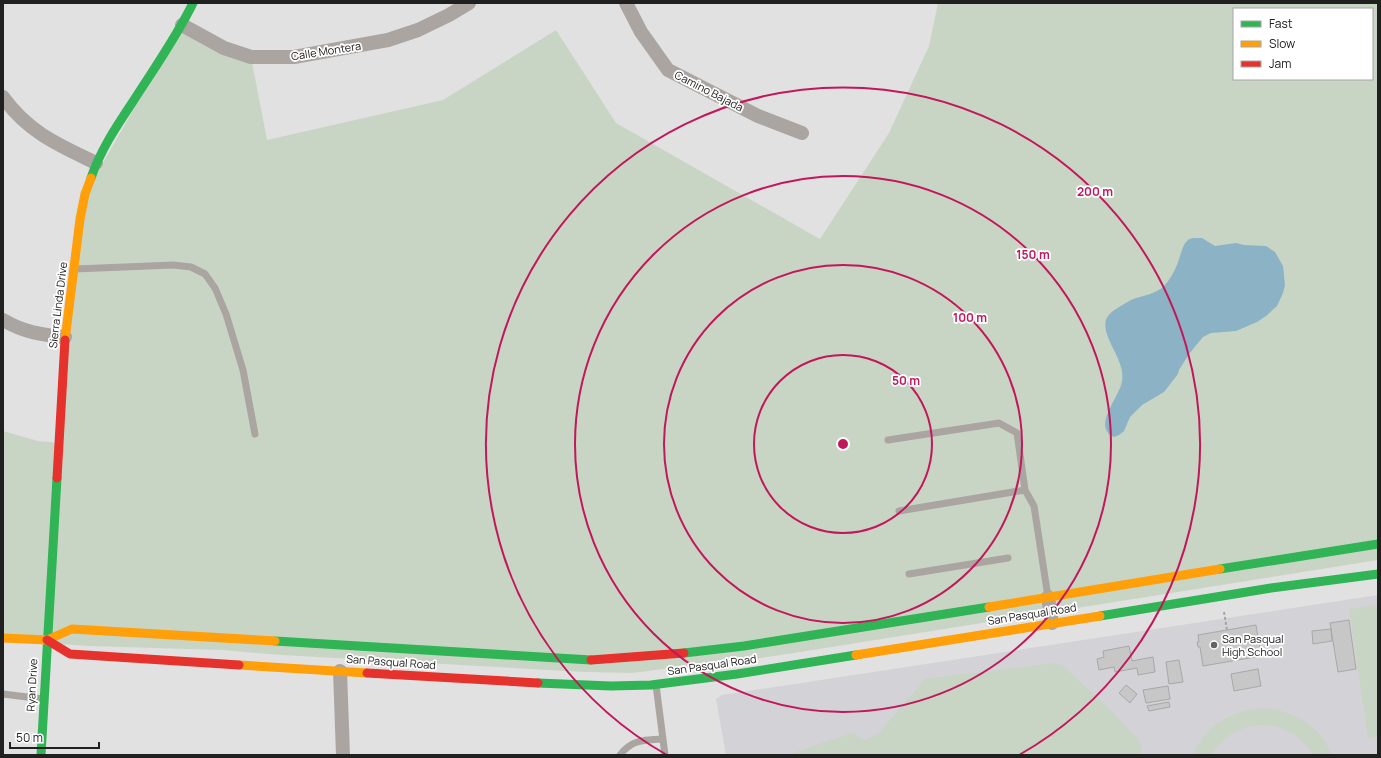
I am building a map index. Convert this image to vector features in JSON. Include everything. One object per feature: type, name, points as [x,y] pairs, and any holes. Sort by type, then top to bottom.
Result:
[{"type":"main road","name":"Sierra Linda Drive","points":[[47,640],[65,337],[80,219],[96,163],[119,122],[182,25],[193,3]]},
{"type":"main road","name":"San Pasqual Road","points":[[3,638],[47,640],[72,629],[546,658],[592,660],[634,658],[744,646],[1378,544]]},
{"type":"main road","name":"San Pasqual Road","points":[[47,640],[70,654],[548,684],[611,686],[656,685],[737,674],[1271,588],[1378,574]]},
{"type":"main road","name":"Ryan Drive","points":[[41,755],[47,640]]},
{"type":"street","name":"Calle Montera","points":[[182,25],[224,48],[251,56],[294,57],[388,40],[418,30],[449,16],[469,3]]},
{"type":"street","name":"Camino Bajada","points":[[626,3],[641,32],[668,70],[758,116],[802,133]]},
{"type":"street","points":[[3,97],[10,107],[27,124],[50,141],[96,163]]},
{"type":"street","points":[[3,320],[16,328],[42,335],[65,337]]},
{"type":"street","points":[[1048,597],[1052,623]]},
{"type":"street","points":[[340,671],[343,755]]},
{"type":"lane","points":[[74,269],[173,265],[191,267],[205,274],[215,288],[226,314],[243,370],[255,434]]},
{"type":"lane","points":[[888,440],[999,422],[1017,433],[1026,490],[1034,506],[1048,597]]},
{"type":"lane","points":[[899,511],[1026,490]]},
{"type":"lane","points":[[908,574],[1008,558]]},
{"type":"lane","points":[[656,685],[665,755]]},
{"type":"lane","points":[[3,694],[44,699]]},
{"type":"lane","points":[[620,755],[625,748],[634,742],[663,738]]},
{"type":"path","points":[[1224,612],[1227,630]]},
{"type":"shaded area","name":"San Pasqual High School","points":[[1378,595],[1378,755],[726,755],[716,699],[722,695]]},
{"type":"green space","points":[[938,3],[1378,3],[1378,560],[794,653],[713,665],[679,667],[632,673],[585,672],[281,655],[222,650],[89,646],[3,640],[3,431],[38,441],[58,443],[85,194],[182,25],[251,57],[267,140],[443,100],[556,30],[616,123],[820,239],[889,133],[929,46]]},
{"type":"green space","points":[[1378,605],[1378,736],[1368,738],[1349,609]]},
{"type":"green space","points":[[1055,663],[1062,665],[1112,711],[1138,740],[1141,746],[1141,755],[787,755],[852,733],[865,740],[878,734],[925,679]]},
{"type":"green space","points":[[1262,708],[1284,712],[1304,721],[1320,736],[1332,755],[1313,755],[1303,742],[1290,732],[1277,727],[1262,725],[1248,727],[1234,732],[1222,742],[1211,755],[1193,755],[1198,744],[1205,735],[1220,721],[1240,712]]},
{"type":"water","points":[[1193,238],[1202,238],[1215,246],[1236,243],[1266,246],[1275,252],[1283,266],[1285,285],[1283,293],[1277,306],[1257,322],[1236,331],[1211,333],[1203,337],[1189,354],[1178,374],[1164,392],[1142,405],[1130,417],[1124,431],[1114,437],[1108,432],[1105,426],[1109,411],[1120,388],[1122,373],[1107,334],[1105,327],[1106,319],[1113,311],[1126,302],[1153,293],[1165,285],[1174,271],[1185,243]]},
{"type":"building","points":[[1349,620],[1356,669],[1338,672],[1330,623]]},
{"type":"building","points":[[1256,625],[1261,656],[1203,666],[1200,647],[1198,647],[1197,642],[1199,642],[1198,635]]},
{"type":"building","points":[[1331,629],[1332,641],[1313,644],[1312,631]]},
{"type":"building","points":[[1129,646],[1132,661],[1153,657],[1155,672],[1138,675],[1137,668],[1115,672],[1114,667],[1099,670],[1097,659],[1104,657],[1103,651]]},
{"type":"building","points":[[1179,660],[1183,682],[1169,684],[1166,662]]},
{"type":"building","points":[[1258,669],[1261,686],[1234,691],[1231,674]]},
{"type":"building","points":[[1126,685],[1137,694],[1130,703],[1119,693]]},
{"type":"building","points":[[1168,686],[1170,699],[1146,703],[1143,690]]},
{"type":"building","points":[[1169,702],[1170,707],[1149,711],[1147,706]]},
{"type":"traffic: fast","points":[[91,178],[109,139],[172,41],[193,3]]},
{"type":"traffic: fast","points":[[41,755],[57,478]]},
{"type":"traffic: fast","points":[[1220,569],[1378,544]]},
{"type":"traffic: fast","points":[[1100,616],[1271,588],[1378,574]]},
{"type":"traffic: fast","points":[[684,653],[744,646],[989,607]]},
{"type":"traffic: fast","points":[[275,641],[591,660]]},
{"type":"traffic: fast","points":[[538,683],[611,686],[651,685],[737,674],[856,655]]},
{"type":"traffic: slow","points":[[65,340],[80,219],[85,194],[91,178]]},
{"type":"traffic: slow","points":[[989,607],[1220,569]]},
{"type":"traffic: slow","points":[[856,655],[1100,616]]},
{"type":"traffic: slow","points":[[3,638],[47,640],[72,629],[275,641]]},
{"type":"traffic: slow","points":[[239,665],[367,673]]},
{"type":"traffic: jam","points":[[57,478],[65,340]]},
{"type":"traffic: jam","points":[[47,640],[70,654],[239,665]]},
{"type":"traffic: jam","points":[[591,660],[684,653]]},
{"type":"traffic: jam","points":[[367,673],[538,683]]},
{"type":"place","name":"San Pasqual High School","points":[[1214,645]]}]
